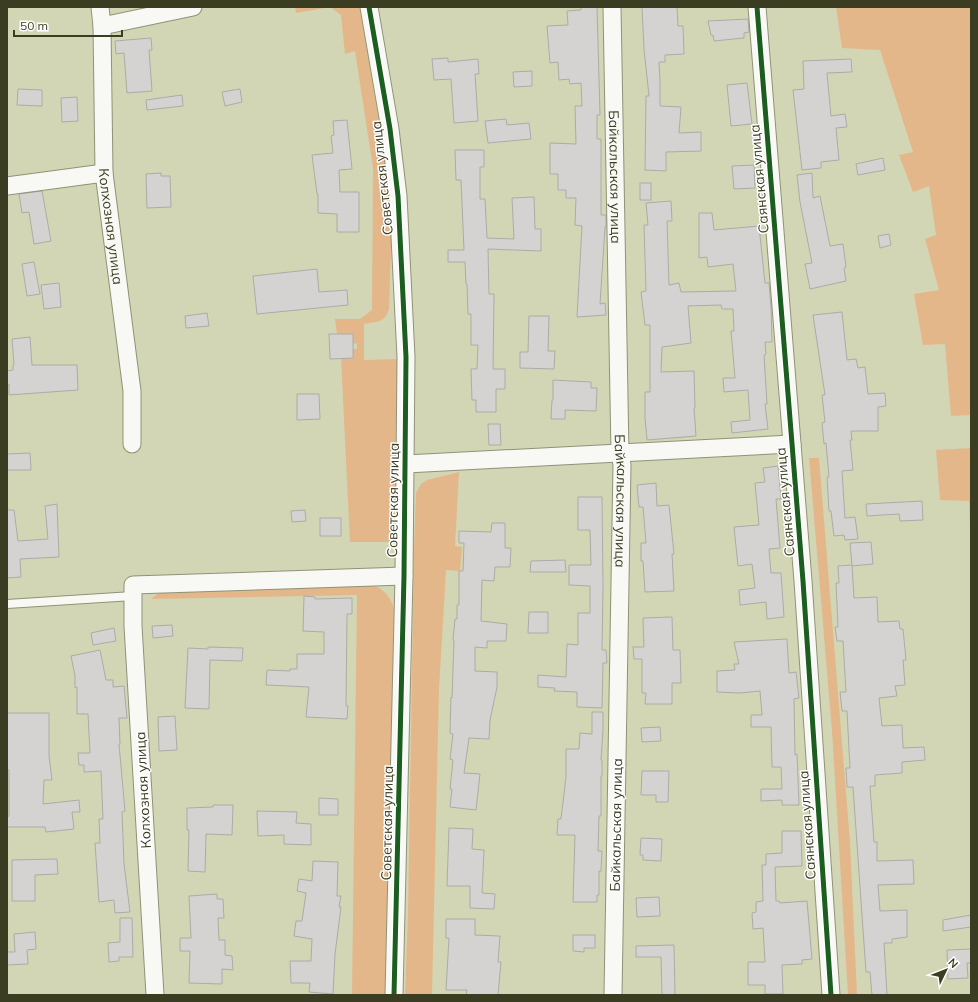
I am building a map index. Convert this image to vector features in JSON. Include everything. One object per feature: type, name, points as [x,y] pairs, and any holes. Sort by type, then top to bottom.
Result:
[{"type":"street","name":"Колхозная улица","points":[[100,7],[102,26],[104,173],[132,391],[132,444]]},
{"type":"street","points":[[102,26],[193,7]]},
{"type":"street","name":"Байкальская улица","points":[[612,7],[620,453],[622,473],[613,995]]},
{"type":"street","name":"Саянская улица","points":[[757,7],[803,581],[831,995]]},
{"type":"street","name":"Советская улица","points":[[373,8],[398,196],[406,357],[404,576],[394,995]]},
{"type":"street","points":[[7,186],[104,173]]},
{"type":"street","points":[[406,464],[792,444]]},
{"type":"street","points":[[133,591],[404,576]]},
{"type":"street","name":"Колхозная улица","points":[[133,591],[133,626],[155,995]]},
{"type":"lane","points":[[7,604],[133,591]]},
{"type":"shaded area","points":[[295,7],[330,7],[296,13]]},
{"type":"shaded area","points":[[330,7],[360,7],[390,188],[392,219],[389,309],[382,320],[364,324],[364,360],[399,359],[394,542],[350,542],[341,358],[353,358],[353,349],[357,349],[357,344],[337,334],[335,319],[360,319],[372,310],[373,168],[355,51],[345,54],[341,15]]},
{"type":"shaded area","points":[[836,7],[971,7],[971,415],[951,416],[945,344],[923,345],[914,294],[939,290],[925,239],[936,235],[929,186],[913,192],[899,155],[913,152],[880,50],[842,48]]},
{"type":"shaded area","points":[[971,448],[971,556],[969,501],[940,500],[936,450]]},
{"type":"shaded area","points":[[809,458],[819,458],[850,842],[857,995],[848,995],[832,731]]},
{"type":"shaded area","points":[[459,472],[455,546],[462,547],[460,571],[446,570],[439,689],[432,995],[405,995],[416,493],[421,484],[427,480]]},
{"type":"shaded area","points":[[364,583],[379,588],[383,591],[389,598],[394,608],[386,995],[352,995],[357,595],[151,599],[159,593]]},
{"type":"building","points":[[581,7],[597,7],[600,115],[597,115],[597,139],[601,139],[601,215],[606,215],[600,304],[605,303],[606,315],[577,317],[582,226],[575,225],[576,198],[566,198],[566,190],[558,190],[558,174],[550,174],[550,143],[576,144],[575,106],[582,106],[581,83],[570,84],[569,79],[559,80],[558,62],[550,63],[547,26],[568,25],[567,11],[581,10]]},
{"type":"building","points":[[642,7],[677,7],[678,26],[683,26],[684,54],[665,55],[665,62],[659,62],[660,106],[681,107],[679,133],[701,132],[701,151],[666,152],[666,171],[645,170],[646,96],[649,96],[644,49]]},
{"type":"building","points":[[748,19],[749,32],[744,33],[744,38],[714,41],[708,21]]},
{"type":"building","points":[[151,38],[152,50],[149,50],[152,91],[127,93],[124,53],[116,54],[115,41]]},
{"type":"building","points":[[448,58],[448,62],[478,59],[479,74],[475,74],[478,121],[454,123],[451,79],[434,80],[432,59]]},
{"type":"building","points":[[851,59],[852,72],[827,73],[831,116],[845,114],[847,127],[836,128],[839,160],[821,162],[821,168],[802,170],[793,90],[804,89],[803,61]]},
{"type":"building","points":[[532,71],[532,86],[514,87],[513,72]]},
{"type":"building","points":[[747,83],[752,124],[731,126],[727,85]]},
{"type":"building","points":[[18,89],[42,90],[42,106],[17,105]]},
{"type":"building","points":[[240,89],[242,102],[225,106],[222,92]]},
{"type":"building","points":[[182,95],[183,106],[147,110],[146,100]]},
{"type":"building","points":[[77,97],[78,121],[62,122],[61,98]]},
{"type":"building","points":[[506,119],[507,125],[529,123],[531,139],[488,143],[485,121]]},
{"type":"building","points":[[347,120],[352,169],[339,170],[340,192],[359,192],[359,232],[337,232],[337,214],[318,213],[318,194],[312,155],[333,153],[331,136],[334,135],[333,121]]},
{"type":"building","points":[[455,150],[484,150],[484,167],[480,167],[480,199],[485,199],[487,238],[514,239],[512,198],[534,197],[535,229],[541,229],[541,251],[488,249],[489,294],[494,294],[493,369],[505,369],[505,389],[496,389],[496,412],[476,412],[476,400],[472,400],[471,369],[477,369],[478,345],[471,345],[471,314],[468,314],[465,262],[448,262],[448,250],[464,250],[461,180],[456,180]]},
{"type":"building","points":[[883,158],[885,170],[858,175],[856,164]]},
{"type":"building","points":[[754,165],[755,188],[734,189],[732,166]]},
{"type":"building","points":[[161,173],[161,176],[170,176],[171,207],[147,208],[146,174]]},
{"type":"building","points":[[812,173],[813,198],[820,196],[830,246],[843,244],[846,281],[810,289],[805,264],[812,263],[800,202],[797,175]]},
{"type":"building","points":[[640,183],[651,183],[651,200],[640,200]]},
{"type":"building","points":[[42,191],[51,241],[34,244],[29,212],[22,213],[19,194]]},
{"type":"building","points":[[671,201],[672,221],[667,221],[669,285],[679,283],[681,292],[736,291],[733,264],[708,267],[707,257],[699,258],[699,213],[712,213],[714,230],[759,226],[765,283],[769,283],[771,307],[772,342],[765,342],[766,354],[764,355],[767,404],[765,404],[768,429],[732,433],[731,422],[750,420],[748,390],[724,392],[723,378],[735,378],[731,331],[734,331],[733,309],[722,309],[721,305],[688,306],[691,343],[662,347],[661,372],[694,371],[696,436],[647,440],[645,392],[650,392],[650,325],[645,325],[641,292],[646,291],[644,225],[648,225],[646,203]]},
{"type":"building","points":[[889,234],[891,245],[880,248],[878,236]]},
{"type":"building","points":[[34,262],[40,294],[27,296],[22,264]]},
{"type":"building","points":[[317,269],[319,292],[347,290],[348,305],[257,314],[253,276]]},
{"type":"building","points":[[59,283],[61,307],[44,309],[41,285]]},
{"type":"building","points":[[842,312],[847,360],[856,359],[858,368],[865,367],[868,394],[885,393],[886,406],[878,407],[878,431],[851,431],[852,440],[850,440],[853,470],[842,471],[845,518],[855,517],[858,539],[845,540],[844,535],[834,536],[831,511],[829,511],[827,477],[829,477],[826,443],[824,444],[822,423],[825,422],[822,395],[825,395],[813,315]]},
{"type":"building","points":[[207,313],[209,326],[186,328],[185,316]]},
{"type":"building","points":[[529,316],[549,316],[548,351],[555,351],[554,369],[520,368],[520,352],[528,352]]},
{"type":"building","points":[[329,334],[353,334],[353,358],[330,359]]},
{"type":"building","points":[[30,337],[32,365],[77,365],[78,390],[9,395],[7,371],[13,370],[14,365],[12,339]]},
{"type":"building","points":[[553,380],[591,382],[591,388],[597,388],[596,411],[565,410],[565,419],[551,419]]},
{"type":"building","points":[[297,394],[319,394],[320,419],[297,420]]},
{"type":"building","points":[[488,424],[500,424],[501,445],[489,445]]},
{"type":"building","points":[[30,453],[31,470],[7,470],[7,454]]},
{"type":"building","points":[[778,466],[781,499],[776,499],[780,548],[769,549],[771,573],[781,573],[784,617],[767,619],[766,602],[740,605],[739,590],[755,588],[752,564],[738,566],[734,527],[759,525],[755,483],[765,482],[763,468]]},
{"type":"building","points":[[656,483],[657,506],[669,505],[674,554],[672,554],[674,591],[645,592],[643,561],[641,561],[641,543],[646,543],[643,507],[639,507],[637,485]]},
{"type":"building","points":[[578,497],[602,497],[602,650],[606,650],[607,663],[603,663],[602,708],[577,707],[577,692],[554,691],[555,688],[538,687],[538,675],[566,677],[567,644],[578,645],[578,613],[590,613],[590,586],[569,585],[569,565],[591,565],[590,530],[578,530]]},
{"type":"building","points":[[922,501],[923,520],[900,521],[899,514],[867,516],[866,504]]},
{"type":"building","points":[[57,504],[59,557],[20,559],[21,577],[7,578],[7,510],[14,510],[18,541],[48,539],[45,506]]},
{"type":"building","points":[[305,510],[306,521],[292,522],[291,511]]},
{"type":"building","points":[[320,518],[341,518],[341,536],[320,536]]},
{"type":"building","points":[[492,523],[505,523],[505,548],[511,548],[510,567],[495,567],[494,581],[482,580],[481,621],[507,624],[506,641],[487,641],[487,648],[475,647],[475,671],[497,672],[497,687],[490,720],[489,739],[469,738],[464,773],[480,774],[476,810],[450,807],[453,760],[450,759],[453,734],[450,733],[453,640],[455,619],[457,619],[457,605],[459,605],[459,571],[463,571],[464,543],[459,543],[459,531],[491,532]]},
{"type":"building","points":[[871,542],[873,564],[852,566],[850,543]]},
{"type":"building","points":[[565,560],[566,572],[530,572],[531,561]]},
{"type":"building","points":[[852,565],[854,598],[877,597],[878,622],[899,621],[900,629],[903,629],[906,660],[903,660],[905,685],[895,686],[897,696],[879,698],[882,726],[902,725],[903,748],[924,747],[925,760],[902,762],[902,773],[875,775],[875,786],[870,786],[874,842],[877,842],[877,861],[913,860],[914,884],[878,885],[880,911],[907,910],[907,937],[892,939],[892,943],[884,943],[887,995],[872,995],[870,972],[866,972],[853,787],[847,787],[846,768],[850,768],[847,711],[842,711],[840,692],[846,692],[843,641],[837,641],[835,627],[838,627],[836,583],[839,583],[838,566]]},
{"type":"building","points":[[304,596],[315,597],[315,599],[352,598],[352,614],[347,614],[347,719],[306,717],[309,687],[266,685],[267,670],[290,671],[290,669],[297,669],[297,654],[324,654],[324,632],[303,631]]},
{"type":"building","points":[[529,612],[548,612],[548,633],[528,633]]},
{"type":"building","points":[[672,617],[673,650],[680,650],[681,683],[672,683],[672,704],[645,704],[646,693],[642,693],[642,659],[634,659],[633,647],[644,647],[643,618]]},
{"type":"building","points":[[172,625],[173,636],[153,638],[152,626]]},
{"type":"building","points":[[114,628],[116,641],[93,645],[91,633]]},
{"type":"building","points":[[787,639],[789,673],[796,672],[799,698],[794,699],[795,755],[797,754],[799,805],[782,805],[782,800],[761,801],[761,789],[782,789],[781,767],[772,767],[771,727],[751,727],[751,715],[762,715],[760,691],[740,693],[717,692],[717,671],[735,670],[734,664],[739,664],[734,642]]},
{"type":"building","points":[[208,647],[243,648],[242,661],[210,660],[209,709],[185,708],[188,648],[208,649]]},
{"type":"building","points":[[100,650],[106,680],[113,680],[113,687],[124,686],[127,718],[119,718],[119,744],[125,811],[122,812],[124,864],[130,912],[115,913],[114,900],[99,902],[95,843],[100,843],[99,819],[103,819],[101,771],[84,772],[84,765],[79,765],[78,753],[90,753],[88,714],[77,714],[77,687],[75,688],[75,676],[71,656]]},
{"type":"building","points":[[592,712],[603,712],[601,816],[599,816],[598,851],[602,851],[601,871],[599,871],[599,895],[597,895],[597,902],[573,902],[575,835],[557,835],[558,819],[561,819],[566,777],[566,749],[579,749],[580,733],[592,734]]},
{"type":"building","points":[[7,713],[49,713],[49,756],[52,780],[44,780],[43,804],[79,800],[80,812],[72,812],[74,829],[46,832],[45,827],[7,827],[7,817],[9,816],[9,770],[7,770]]},
{"type":"building","points":[[175,716],[177,750],[159,751],[158,717]]},
{"type":"building","points":[[660,727],[661,741],[642,742],[641,728]]},
{"type":"building","points":[[642,771],[669,771],[668,802],[656,802],[656,795],[641,795]]},
{"type":"building","points":[[319,798],[338,799],[338,815],[319,815]]},
{"type":"building","points":[[213,805],[233,805],[232,835],[206,834],[205,872],[188,871],[189,830],[187,830],[187,808],[213,807]]},
{"type":"building","points":[[257,811],[297,812],[296,823],[311,824],[311,845],[284,844],[284,835],[258,836]]},
{"type":"building","points":[[449,828],[473,829],[472,849],[484,850],[482,893],[495,894],[494,909],[470,908],[470,886],[447,886]]},
{"type":"building","points":[[782,831],[801,831],[802,866],[775,867],[776,901],[779,901],[780,903],[807,901],[812,959],[802,960],[802,964],[782,965],[783,994],[765,994],[765,985],[748,985],[748,962],[765,962],[763,928],[753,929],[752,913],[756,912],[756,902],[763,901],[762,865],[766,865],[766,854],[782,853]]},
{"type":"building","points":[[641,838],[662,839],[661,861],[643,860],[643,855],[640,855]]},
{"type":"building","points":[[57,859],[58,874],[35,875],[35,901],[12,901],[12,860]]},
{"type":"building","points":[[313,861],[338,862],[337,896],[341,896],[339,907],[341,907],[335,954],[333,994],[309,992],[310,983],[291,983],[290,961],[311,961],[312,939],[294,936],[296,921],[302,921],[306,893],[297,891],[299,879],[312,881]]},
{"type":"building","points":[[217,894],[217,899],[223,899],[224,918],[218,918],[219,940],[225,940],[225,955],[232,956],[233,970],[222,969],[222,984],[189,983],[190,951],[180,951],[180,938],[191,938],[189,896]]},
{"type":"building","points":[[659,897],[660,916],[637,917],[636,898]]},
{"type":"building","points":[[971,915],[971,927],[943,931],[943,920]]},
{"type":"building","points":[[120,918],[132,918],[133,957],[119,957],[119,961],[109,962],[108,943],[120,942]]},
{"type":"building","points":[[446,919],[475,919],[475,935],[500,936],[498,962],[501,962],[498,995],[466,995],[467,990],[446,990],[449,938],[446,938]]},
{"type":"building","points":[[35,932],[36,949],[27,950],[28,964],[7,965],[7,952],[15,952],[14,934]]},
{"type":"building","points":[[573,935],[595,935],[595,948],[584,948],[584,952],[573,951]]},
{"type":"building","points":[[674,945],[675,995],[662,995],[661,957],[636,957],[636,946]]},
{"type":"building","points":[[971,949],[971,963],[967,963],[968,978],[948,979],[947,950]]},
{"type":"cycle path","points":[[369,7],[390,129],[398,196],[406,357],[404,576],[394,995]]},
{"type":"cycle path","points":[[757,7],[803,581],[831,995]]}]
